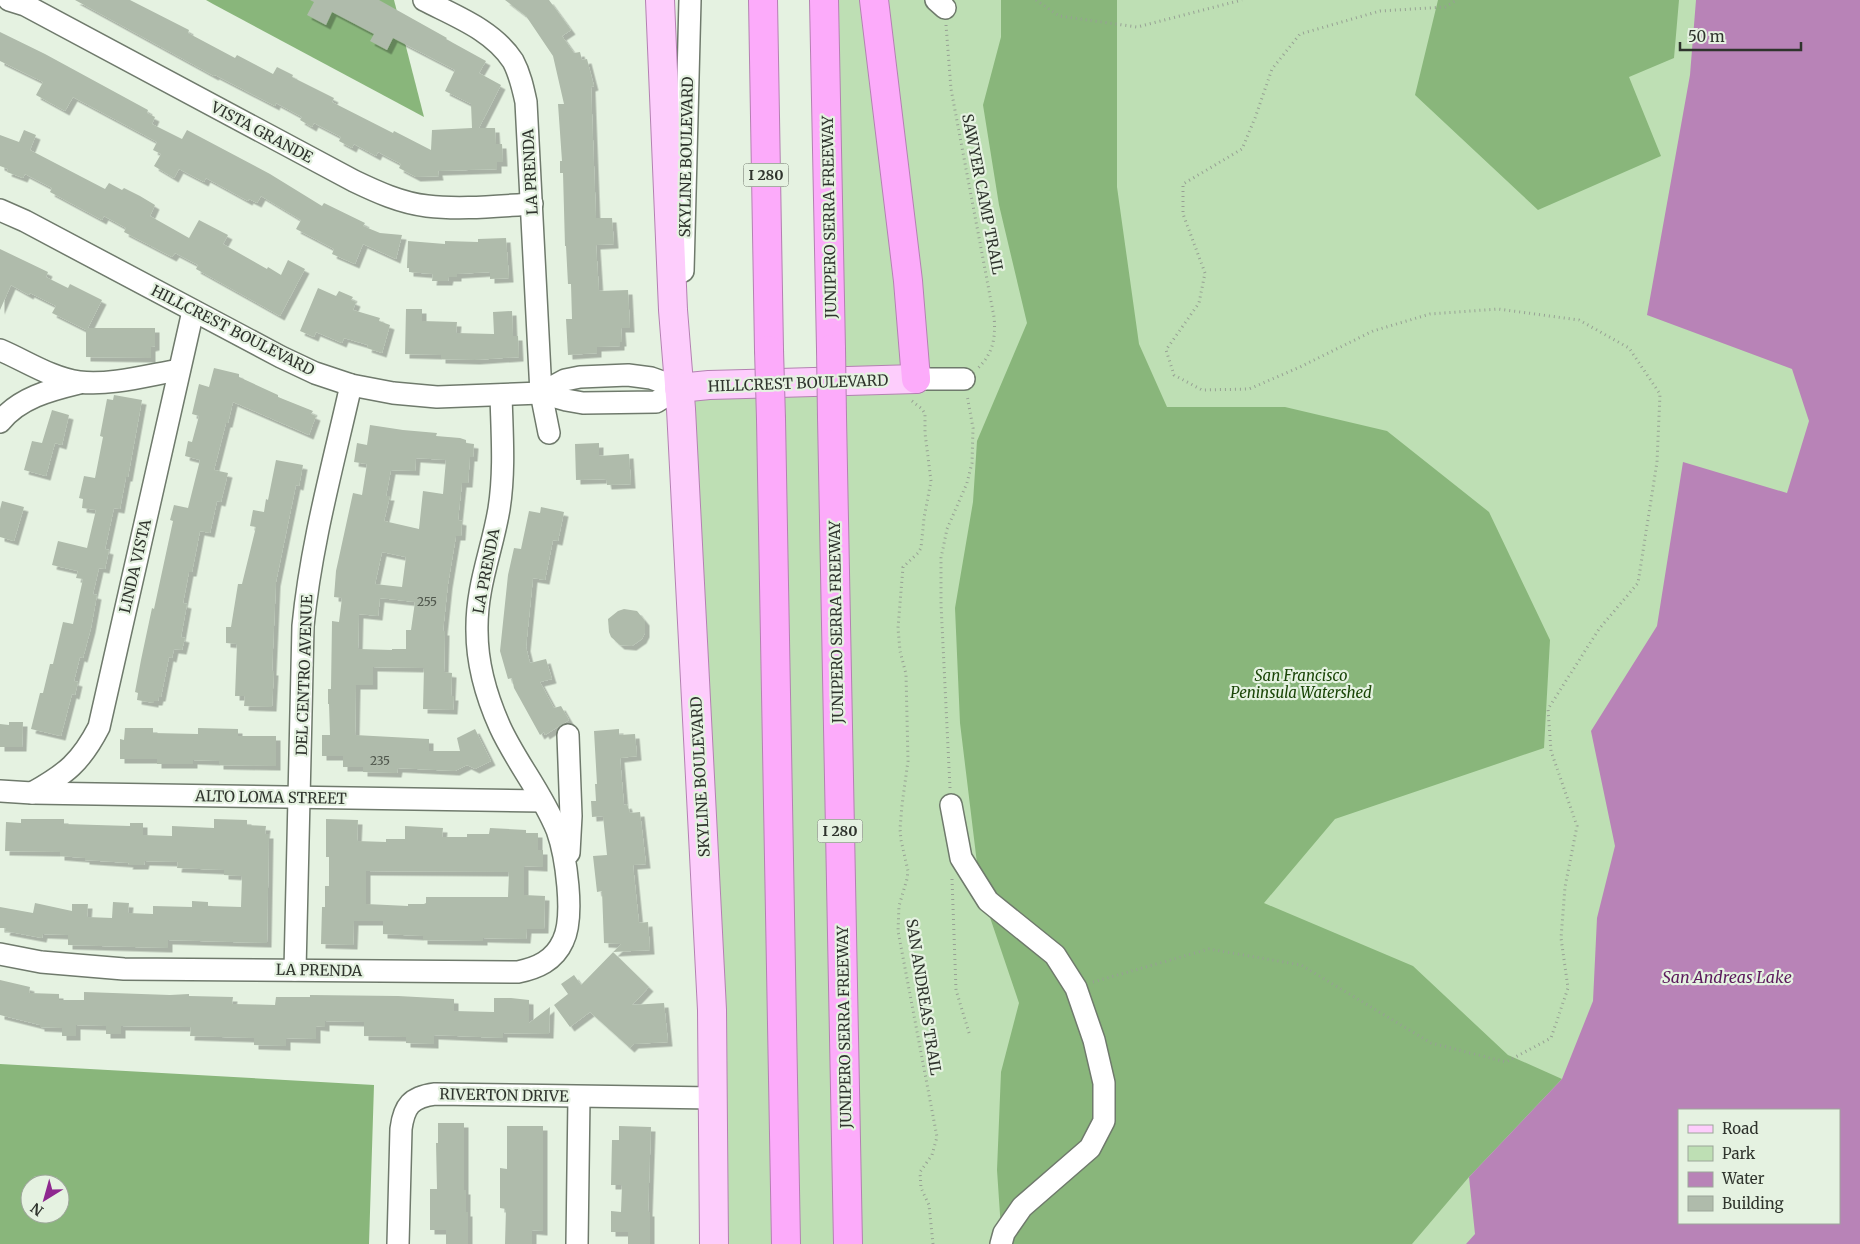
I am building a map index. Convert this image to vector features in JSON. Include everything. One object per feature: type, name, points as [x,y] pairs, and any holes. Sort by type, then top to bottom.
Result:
[{"type":"highway","name":"I 280","points":[[762,0],[786,1244]]},
{"type":"highway","name":"JUNIPERO SERRA FREEWAY","points":[[824,0],[848,1244]]},
{"type":"highway","points":[[874,0],[908,281],[916,379]]},
{"type":"main road","name":"SKYLINE BOULEVARD","points":[[660,0],[673,310],[679,388],[708,934],[714,1098],[714,1244]]},
{"type":"main road","name":"HILLCREST BOULEVARD","points":[[679,388],[708,385],[916,379]]},
{"type":"street","name":"LA PRENDA","points":[[424,0],[482,31],[499,44],[513,62],[522,81],[526,102],[542,394],[549,433]]},
{"type":"street","name":"SKYLINE BOULEVARD","points":[[673,310],[683,295],[690,0]]},
{"type":"street","name":"VISTA GRANDE","points":[[17,2],[345,176],[389,197],[426,206],[464,207],[532,204]]},
{"type":"street","name":"HILLCREST BOULEVARD","points":[[0,210],[25,221],[281,358],[315,373],[351,385],[393,393],[437,397],[542,394],[565,380],[580,377],[628,375],[650,378],[679,388]]},
{"type":"street","name":"LINDA VISTA","points":[[32,793],[58,778],[75,764],[88,747],[99,727],[193,311]]},
{"type":"street","points":[[0,350],[58,377],[80,382]]},
{"type":"street","points":[[0,422],[16,406],[55,388],[80,382],[129,379],[179,370]]},
{"type":"street","points":[[916,379],[964,379]]},
{"type":"street","name":"DEL CENTRO AVENUE","points":[[295,970],[303,626],[306,592],[351,385]]},
{"type":"street","name":"LA PRENDA","points":[[501,395],[503,480],[478,599],[476,632],[481,665],[492,705],[501,728],[556,828],[563,847],[567,878]]},
{"type":"street","name":"LA PRENDA","points":[[0,954],[41,962],[124,969],[518,972],[535,968],[552,957],[563,941],[568,922],[567,878],[571,816],[568,735]]},
{"type":"street","name":"ALTO LOMA STREET","points":[[0,791],[542,801]]},
{"type":"street","points":[[951,805],[961,858],[988,901],[1055,955],[1076,988],[1094,1040],[1104,1083],[1104,1121],[1090,1148],[1022,1207],[1004,1233],[1001,1244]]},
{"type":"street","name":"RIVERTON DRIVE","points":[[398,1244],[403,1116],[410,1103],[422,1096],[435,1094],[714,1098]]},
{"type":"street","points":[[577,1244],[579,1097]]},
{"type":"path","points":[[1036,0],[1059,16],[1137,27],[1242,0]]},
{"type":"path","points":[[1076,988],[1110,976],[1209,949],[1301,965],[1431,1042],[1440,1045],[1506,1062],[1551,1038],[1568,988],[1562,930],[1565,887],[1578,826],[1551,751],[1548,709],[1599,629],[1638,583],[1657,462],[1660,394],[1629,348],[1579,320],[1498,309],[1430,314],[1373,331],[1300,367],[1249,388],[1202,390],[1174,375],[1166,350],[1199,303],[1205,273],[1183,214],[1183,184],[1242,150],[1272,69],[1300,34],[1380,11],[1445,7],[1456,0]]},
{"type":"path","name":"SAWYER CAMP TRAIL","points":[[941,4],[951,89],[990,285],[995,324],[995,338],[992,350],[980,367],[964,379]]},
{"type":"path","name":"SAN ANDREAS TRAIL","points":[[916,379],[908,398],[922,409],[925,414],[925,433],[931,481],[921,545],[918,553],[903,567],[898,610],[900,651],[906,674],[908,761],[900,829],[908,879],[899,906],[898,930],[937,1137],[932,1155],[920,1172],[921,1188],[929,1205],[933,1244]]},
{"type":"path","points":[[951,805],[941,573],[945,538],[967,483],[974,452],[971,415],[964,379]]},
{"type":"path","points":[[952,870],[956,990],[970,1036]]},
{"type":"green space","points":[[206,0],[394,0],[424,117],[213,4]]},
{"type":"green space","name":"San Francisco Peninsula Watershed","points":[[824,0],[1860,0],[1860,1244],[714,1244],[676,384],[832,381]]},
{"type":"green space","points":[[1001,0],[1117,0],[1117,187],[1139,344],[1167,407],[1285,407],[1387,431],[1489,512],[1550,640],[1544,748],[1335,819],[1264,903],[1413,966],[1508,1055],[1562,1079],[1469,1177],[1412,1244],[1002,1244],[997,1170],[1001,1072],[1019,1003],[980,888],[960,723],[955,608],[973,502],[977,441],[1027,323],[999,205],[983,105],[1001,37]]},
{"type":"green space","points":[[1438,0],[1679,0],[1674,58],[1629,77],[1661,156],[1538,210],[1415,95]]},
{"type":"green space","points":[[0,1064],[374,1085],[369,1244],[0,1244]]},
{"type":"water","name":"San Andreas Lake","points":[[1696,0],[1860,0],[1860,1244],[1466,1244],[1475,1234],[1469,1177],[1562,1079],[1593,1001],[1597,918],[1615,846],[1591,731],[1657,626],[1683,462],[1787,493],[1809,421],[1792,369],[1647,315],[1690,75]]},
{"type":"building","points":[[75,0],[130,0],[189,30],[188,33],[235,58],[237,55],[273,74],[277,67],[293,75],[292,77],[334,98],[332,102],[431,150],[432,130],[472,128],[471,104],[445,91],[455,70],[393,38],[387,50],[370,41],[374,34],[332,12],[326,25],[307,15],[314,2],[310,0],[379,0],[486,61],[479,73],[501,85],[479,128],[495,128],[496,144],[502,144],[503,162],[497,162],[497,169],[438,171],[439,176],[416,177],[399,168],[401,164],[378,152],[376,156],[354,144],[352,148],[339,141],[341,137],[314,123],[312,127],[300,120],[302,117],[276,103],[275,106],[214,76]]},
{"type":"building","points":[[505,0],[549,0],[571,30],[562,36],[574,53],[580,52],[582,60],[587,59],[594,86],[591,87],[596,218],[612,218],[614,244],[596,245],[599,291],[628,290],[630,328],[621,328],[622,342],[620,342],[620,346],[597,347],[597,353],[568,355],[566,319],[572,319],[571,284],[568,284],[565,246],[563,173],[560,173],[560,161],[562,161],[558,104],[564,104],[553,56],[526,16]]},
{"type":"building","points":[[0,32],[45,54],[148,110],[147,113],[155,117],[152,124],[182,139],[187,130],[270,174],[322,206],[324,203],[365,223],[363,226],[380,233],[402,235],[396,259],[363,244],[355,264],[332,254],[334,249],[296,229],[301,220],[261,196],[257,203],[249,199],[248,201],[206,178],[204,182],[179,169],[174,178],[154,166],[161,154],[153,150],[157,142],[73,97],[65,111],[36,95],[43,82],[0,61]]},
{"type":"building","points":[[24,130],[36,135],[30,150],[105,189],[109,183],[140,196],[155,205],[150,216],[189,238],[199,220],[228,235],[223,244],[267,269],[268,267],[281,275],[288,260],[305,269],[280,316],[196,269],[198,265],[175,253],[172,257],[124,232],[126,228],[104,216],[102,220],[50,192],[52,188],[25,174],[23,178],[7,172],[8,169],[0,166],[0,135],[19,142]]},
{"type":"building","points":[[506,238],[509,278],[490,279],[490,272],[457,274],[457,277],[449,277],[448,281],[432,281],[433,274],[409,272],[409,268],[407,268],[408,241],[445,244],[445,241],[478,242],[478,239]]},
{"type":"building","points":[[0,249],[48,272],[46,277],[68,288],[70,284],[102,300],[88,328],[155,328],[155,346],[151,347],[151,358],[86,357],[86,330],[52,313],[56,306],[11,285],[0,310]]},
{"type":"building","points":[[318,288],[336,296],[339,291],[353,297],[351,300],[356,302],[353,310],[380,318],[379,321],[390,325],[382,353],[367,348],[368,345],[344,338],[342,343],[316,332],[314,337],[300,331]]},
{"type":"building","points":[[406,309],[422,309],[422,321],[457,322],[456,333],[494,334],[493,312],[512,311],[513,336],[518,336],[519,357],[475,360],[441,359],[441,355],[405,354]]},
{"type":"building","points":[[214,368],[239,374],[239,377],[278,395],[278,397],[313,411],[311,414],[316,416],[309,435],[233,402],[214,470],[228,473],[221,502],[217,501],[210,533],[200,531],[192,572],[189,572],[183,603],[187,604],[181,637],[185,638],[182,650],[174,649],[172,658],[169,657],[161,697],[159,697],[158,701],[154,701],[154,703],[137,700],[138,693],[135,692],[152,608],[154,609],[173,521],[170,520],[174,505],[188,508],[200,460],[185,456],[188,441],[192,442],[199,416],[192,414],[199,384],[209,387]]},
{"type":"building","points":[[114,395],[142,400],[128,477],[126,477],[120,509],[114,508],[105,549],[109,550],[105,569],[99,568],[93,594],[97,595],[91,628],[83,658],[80,657],[74,681],[78,682],[75,695],[72,694],[61,736],[31,729],[40,693],[43,693],[50,664],[53,664],[63,622],[73,624],[83,579],[76,578],[78,571],[52,565],[58,541],[87,548],[96,510],[82,508],[83,499],[79,498],[84,476],[95,478],[103,437],[100,436],[107,399],[113,400]]},
{"type":"building","points":[[52,410],[69,415],[62,445],[55,443],[46,476],[24,470],[32,441],[42,443]]},
{"type":"building","points":[[370,425],[437,433],[436,436],[460,438],[466,440],[466,443],[474,444],[473,457],[470,457],[468,483],[462,483],[458,520],[462,521],[461,536],[456,536],[443,631],[445,631],[444,672],[452,673],[451,696],[454,696],[453,710],[423,709],[424,668],[373,667],[373,685],[356,685],[355,735],[429,739],[429,751],[460,751],[457,738],[475,729],[491,761],[475,769],[467,765],[455,771],[398,768],[397,773],[363,772],[363,767],[343,767],[343,756],[322,756],[322,735],[330,735],[328,689],[331,689],[332,621],[339,622],[342,598],[334,597],[336,571],[353,493],[362,495],[367,464],[354,462],[357,443],[367,445]],"holes":[[[416,458],[446,460],[443,494],[423,491],[419,529],[384,521],[390,496],[386,496],[391,470],[415,471]],[[382,552],[406,557],[402,587],[375,584]],[[380,598],[415,602],[411,630],[406,630],[406,649],[358,649],[359,614],[378,616]]]},
{"type":"building","points":[[599,443],[599,456],[629,454],[631,484],[607,485],[606,479],[576,480],[575,444]]},
{"type":"building","points":[[276,460],[303,465],[299,486],[296,485],[276,582],[272,707],[244,706],[245,696],[235,696],[237,644],[226,643],[226,627],[231,627],[238,584],[242,584],[256,527],[250,526],[253,510],[264,512]]},
{"type":"building","points":[[2,501],[24,507],[14,541],[0,537],[0,509]]},
{"type":"building","points":[[541,507],[564,512],[558,541],[553,540],[545,580],[533,578],[526,647],[530,663],[546,659],[552,679],[540,682],[554,708],[561,706],[569,720],[545,735],[544,732],[540,735],[514,688],[512,678],[508,679],[500,651],[508,575],[514,548],[521,549],[529,511],[540,513]]},
{"type":"building","points":[[624,609],[637,611],[645,621],[645,633],[642,639],[632,646],[620,645],[611,637],[609,632],[608,619]]},
{"type":"building","points":[[9,722],[23,722],[22,747],[0,747],[0,724],[9,725]]},
{"type":"building","points":[[125,728],[153,728],[153,733],[198,734],[198,728],[238,729],[238,736],[276,736],[276,766],[219,765],[219,761],[193,760],[193,764],[157,764],[157,759],[120,759],[120,739],[124,740]]},
{"type":"building","points":[[619,729],[619,735],[635,734],[637,756],[620,758],[624,805],[627,804],[630,813],[640,812],[646,864],[633,865],[639,923],[648,922],[650,950],[613,952],[621,944],[604,943],[602,891],[597,892],[593,856],[607,855],[603,816],[592,817],[591,801],[596,801],[595,784],[597,784],[594,731]]},
{"type":"building","points":[[21,819],[64,819],[64,824],[130,826],[130,823],[143,823],[143,835],[172,836],[172,826],[214,828],[214,819],[247,820],[247,825],[266,826],[265,834],[269,834],[267,943],[168,940],[168,948],[68,945],[68,935],[43,934],[42,938],[5,931],[6,928],[0,928],[0,907],[33,913],[35,903],[72,911],[72,904],[88,904],[87,917],[112,918],[113,902],[129,903],[128,913],[153,914],[153,906],[192,907],[192,901],[208,902],[208,906],[241,907],[242,876],[224,875],[224,870],[177,868],[178,862],[145,861],[144,865],[128,865],[129,863],[60,856],[60,852],[5,851],[6,822],[21,823]]},
{"type":"building","points":[[326,819],[358,820],[357,841],[386,842],[386,839],[405,839],[405,826],[443,828],[442,837],[467,837],[467,834],[489,834],[490,828],[526,830],[526,833],[538,833],[538,850],[543,850],[543,867],[524,866],[524,895],[545,896],[544,929],[527,929],[526,939],[483,938],[483,941],[423,940],[423,936],[383,934],[383,921],[354,921],[353,945],[321,944],[322,907],[325,907],[325,886],[329,886],[329,857],[326,857]],"holes":[[[366,871],[509,872],[508,897],[426,897],[426,903],[408,904],[408,906],[366,904]]]},
{"type":"building","points":[[613,952],[649,987],[632,1005],[664,1003],[668,1042],[634,1044],[630,1048],[590,1012],[570,1027],[554,1005],[568,994],[561,984],[574,975],[581,985]]},
{"type":"building","points":[[0,980],[30,987],[29,993],[59,994],[59,1000],[84,1000],[84,992],[189,994],[189,996],[233,997],[232,1004],[275,1005],[276,997],[310,997],[310,995],[398,996],[454,999],[454,1011],[494,1012],[494,998],[511,998],[529,1000],[529,1023],[550,1007],[549,1034],[503,1033],[503,1038],[434,1035],[434,1044],[406,1043],[406,1037],[364,1036],[364,1022],[325,1021],[325,1027],[316,1026],[316,1039],[286,1038],[286,1046],[254,1045],[254,1038],[190,1036],[191,1027],[121,1026],[121,1034],[106,1034],[106,1026],[76,1025],[76,1036],[62,1036],[62,1028],[40,1027],[40,1025],[0,1015]]},
{"type":"building","points":[[438,1123],[464,1123],[464,1190],[466,1190],[466,1212],[468,1212],[468,1244],[446,1244],[446,1230],[430,1230],[430,1189],[437,1189],[436,1143],[438,1143]]},
{"type":"building","points":[[507,1126],[543,1126],[543,1231],[532,1230],[532,1244],[505,1244],[506,1209],[500,1208],[500,1168],[507,1169]]},
{"type":"building","points":[[619,1126],[651,1127],[648,1212],[650,1212],[650,1244],[628,1244],[628,1232],[611,1232],[611,1211],[621,1212],[622,1185],[611,1185],[612,1140],[619,1140]]}]
